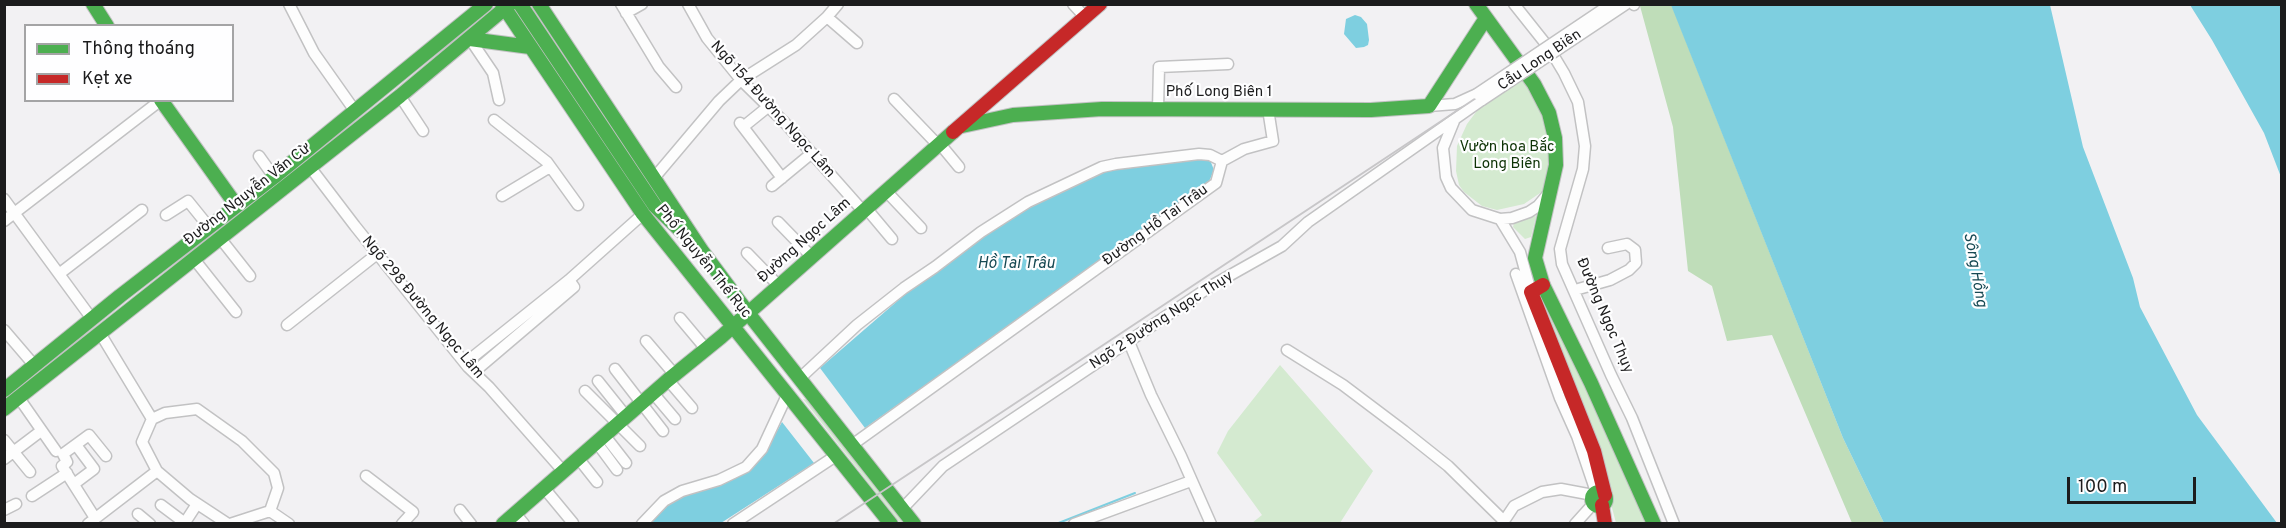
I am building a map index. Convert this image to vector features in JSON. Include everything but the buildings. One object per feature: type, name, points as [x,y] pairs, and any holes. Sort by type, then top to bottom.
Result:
[{"type":"main road","name":"Đường Nguyễn Văn Cừ","points":[[4,390],[274,177],[486,4]]},
{"type":"main road","points":[[520,4],[655,206],[685,264]]},
{"type":"main road","name":"Phố Nguyễn Thế Rục","points":[[539,4],[702,251],[748,314],[914,524]]},
{"type":"main road","points":[[550,22],[552,4]]},
{"type":"main road","name":"Đường Ngọc Lâm","points":[[511,521],[563,471],[748,314],[811,256],[1100,4]]},
{"type":"main road","points":[[96,6],[106,24]]},
{"type":"main road","name":"Đường Nguyễn Văn Cừ","points":[[4,409],[400,96],[470,39],[506,6]]},
{"type":"main road","name":"Phố Nguyễn Thế Rục","points":[[506,6],[530,47],[643,214],[788,393],[887,522]]},
{"type":"main road","points":[[1430,105],[1483,10],[1534,84],[1549,113],[1555,138],[1556,165],[1535,258],[1537,288],[1594,451],[1598,498],[1605,524]]},
{"type":"main road","points":[[470,39],[530,47]]},
{"type":"main road","points":[[998,94],[1003,105],[1013,115]]},
{"type":"main road","points":[[162,102],[236,205]]},
{"type":"main road","name":"Phố Long Biên 1","points":[[960,126],[1013,115],[1102,109],[1371,110],[1430,105]]},
{"type":"main road","points":[[655,206],[702,251]]},
{"type":"main road","points":[[1537,288],[1591,383],[1654,524]]},
{"type":"street","points":[[289,4],[314,53],[356,111]]},
{"type":"street","points":[[642,4],[623,9],[659,67],[676,87]]},
{"type":"street","name":"Ngõ 154 Đường Ngọc Lâm","points":[[688,4],[707,38],[741,80],[769,106],[892,239]]},
{"type":"street","points":[[654,178],[719,101],[741,80],[796,45],[838,4]]},
{"type":"street","points":[[1073,4],[1085,17]]},
{"type":"street","name":"Đường Ngọc Thụy","points":[[1514,4],[1549,48],[1578,102],[1582,123],[1584,169],[1560,249],[1562,264],[1632,418],[1674,524]]},
{"type":"street","name":"Cầu Long Biên","points":[[1455,118],[1479,97],[1611,4]]},
{"type":"street","name":"Cầu Long Biên","points":[[1479,97],[1626,4]]},
{"type":"street","points":[[827,17],[857,43]]},
{"type":"street","points":[[470,39],[493,73],[500,100]]},
{"type":"street","points":[[1158,109],[1159,67],[1228,64]]},
{"type":"street","points":[[400,96],[423,130]]},
{"type":"street","name":"Phố Long Biên 1","points":[[1430,105],[1455,104],[1479,97]]},
{"type":"street","points":[[894,99],[959,167]]},
{"type":"street","points":[[4,221],[158,102]]},
{"type":"street","points":[[769,106],[742,125],[782,178]]},
{"type":"street","points":[[799,379],[849,332],[904,288],[981,232],[1028,202],[1102,167],[1199,154],[1210,155],[1222,161],[1244,149],[1274,141],[1268,109]]},
{"type":"street","points":[[1455,118],[1443,148],[1446,177],[1451,188],[1472,210],[1500,219],[1512,218],[1538,206],[1552,189]]},
{"type":"street","name":"Ngõ 2 Đường Ngọc Thụy","points":[[902,509],[943,466],[1211,286],[1282,246],[1308,222],[1455,118]]},
{"type":"street","points":[[494,120],[550,166],[578,205]]},
{"type":"street","points":[[772,186],[812,153]]},
{"type":"street","points":[[259,156],[274,177]]},
{"type":"street","name":"Đường Hồ Tai Trâu","points":[[852,445],[1216,183],[1222,161]]},
{"type":"street","points":[[502,196],[550,166]]},
{"type":"street","name":"Ngõ 298 Đường Ngọc Lâm","points":[[310,167],[471,370],[563,471]]},
{"type":"street","points":[[886,191],[921,228]]},
{"type":"street","points":[[4,199],[92,319]]},
{"type":"street","points":[[165,215],[188,201],[208,227]]},
{"type":"street","points":[[59,273],[142,210]]},
{"type":"street","points":[[471,370],[469,360],[568,280],[643,214]]},
{"type":"street","points":[[1500,219],[1520,252],[1537,288]]},
{"type":"street","points":[[778,222],[811,256]]},
{"type":"street","points":[[220,238],[250,276]]},
{"type":"street","points":[[1575,290],[1610,280],[1636,264],[1635,250],[1627,244],[1608,248]]},
{"type":"street","points":[[1520,252],[1535,258]]},
{"type":"street","points":[[747,253],[779,286]]},
{"type":"street","points":[[287,325],[377,254]]},
{"type":"street","points":[[194,259],[236,312]]},
{"type":"street","points":[[1516,274],[1598,498]]},
{"type":"street","points":[[680,318],[706,349]]},
{"type":"street","points":[[4,330],[34,366]]},
{"type":"street","points":[[100,333],[152,418]]},
{"type":"street","points":[[646,341],[692,408]]},
{"type":"street","points":[[1129,342],[1150,395],[1181,456],[1211,524]]},
{"type":"street","points":[[1287,350],[1343,385],[1448,466],[1503,522],[1514,506],[1542,492],[1561,489],[1598,498]]},
{"type":"street","points":[[615,369],[663,431]]},
{"type":"street","points":[[598,381],[640,446]]},
{"type":"street","points":[[585,391],[622,420]]},
{"type":"street","points":[[653,393],[675,420]]},
{"type":"street","points":[[642,524],[664,501],[682,491],[719,480],[746,467],[762,449],[788,393]]},
{"type":"street","points":[[19,398],[56,452]]},
{"type":"street","points":[[270,512],[278,488],[274,473],[242,441],[197,409],[165,412],[152,418],[142,442],[157,471],[197,504],[229,524],[270,512],[289,524]]},
{"type":"street","points":[[4,459],[41,431]]},
{"type":"street","points":[[106,456],[89,435],[63,454],[67,462],[62,466],[74,484],[91,521],[157,471]]},
{"type":"street","points":[[601,439],[622,466]]},
{"type":"street","points":[[4,440],[30,472]]},
{"type":"street","points":[[74,484],[94,469],[75,445]]},
{"type":"street","points":[[733,524],[837,455]]},
{"type":"street","points":[[578,458],[597,482]]},
{"type":"street","points":[[32,496],[67,473]]},
{"type":"street","points":[[366,476],[413,512],[402,524]]},
{"type":"street","points":[[1074,524],[1191,482]]},
{"type":"street","points":[[544,488],[573,523]]},
{"type":"street","points":[[1575,524],[1598,498]]},
{"type":"street","points":[[4,510],[16,504]]},
{"type":"street","points":[[161,505],[184,523],[197,504]]},
{"type":"street","points":[[460,510],[471,524]]},
{"type":"street","points":[[138,514],[150,524]]},
{"type":"green space","points":[[1640,6],[1672,6],[1843,438],[1884,523],[1852,523],[1772,335],[1727,341],[1712,286],[1688,271],[1673,127]]},
{"type":"green space","name":"Vườn hoa Bắc Long Biên","points":[[1525,77],[1555,138],[1546,189],[1524,204],[1497,210],[1482,206],[1459,185],[1456,171],[1457,146],[1467,124],[1482,104]]},
{"type":"green space","points":[[1535,215],[1531,237],[1525,239],[1513,227],[1514,223]]},
{"type":"green space","points":[[1538,295],[1543,295],[1646,523],[1616,523],[1604,477]]},
{"type":"green space","points":[[1280,365],[1373,471],[1340,523],[1252,523],[1262,515],[1217,453],[1228,431]]},
{"type":"green space","points":[[803,399],[808,400],[906,523],[900,523]]},
{"type":"water","name":"Sông Hồng","points":[[1671,5],[2050,5],[2083,147],[2133,278],[2140,307],[2197,415],[2277,523],[1884,523],[1843,438]]},
{"type":"water","points":[[2190,5],[2281,5],[2281,177],[2264,133]]},
{"type":"water","points":[[1355,15],[1361,17],[1367,24],[1369,40],[1368,45],[1364,47],[1356,48],[1344,34],[1346,19]]},
{"type":"water","name":"Hồ Tai Trâu","points":[[1182,157],[1210,160],[1214,170],[1208,184],[865,428],[820,368],[924,278],[1018,210],[1100,171]]},
{"type":"water","points":[[782,422],[814,463],[721,523],[647,524],[669,502],[753,466],[763,456]]},
{"type":"waterway","points":[[1056,524],[1135,493]]},
{"type":"railway","points":[[833,524],[1618,4]]},
{"type":"traffic: fast","points":[[93,4],[106,24]]},
{"type":"traffic: fast","points":[[4,390],[120,296],[274,177],[486,4]]},
{"type":"traffic: fast","points":[[502,4],[643,214],[891,524]]},
{"type":"traffic: fast","points":[[4,409],[400,96],[510,4]]},
{"type":"traffic: fast","points":[[520,4],[655,206],[681,231]]},
{"type":"traffic: fast","points":[[539,4],[702,251],[914,524]]},
{"type":"traffic: fast","points":[[1476,4],[1534,84],[1549,113],[1555,138],[1556,165],[1535,258],[1543,285],[1591,383],[1654,524]]},
{"type":"traffic: fast","points":[[962,126],[1013,115],[1102,109],[1371,110],[1429,106],[1486,18]]},
{"type":"traffic: fast","points":[[470,39],[530,47]]},
{"type":"traffic: fast","points":[[162,102],[236,205]]},
{"type":"traffic: fast","points":[[503,524],[668,380],[721,337],[953,132]]},
{"type":"traffic: fast","points":[[1596,492],[1602,492],[1606,499],[1602,506],[1596,506],[1592,502],[1592,496],[1596,492]]},
{"type":"traffic: jam","points":[[953,132],[1100,4]]},
{"type":"traffic: jam","points":[[1543,285],[1531,292],[1594,451],[1605,495]]},
{"type":"traffic: jam","points":[[1602,505],[1605,524]]}]
